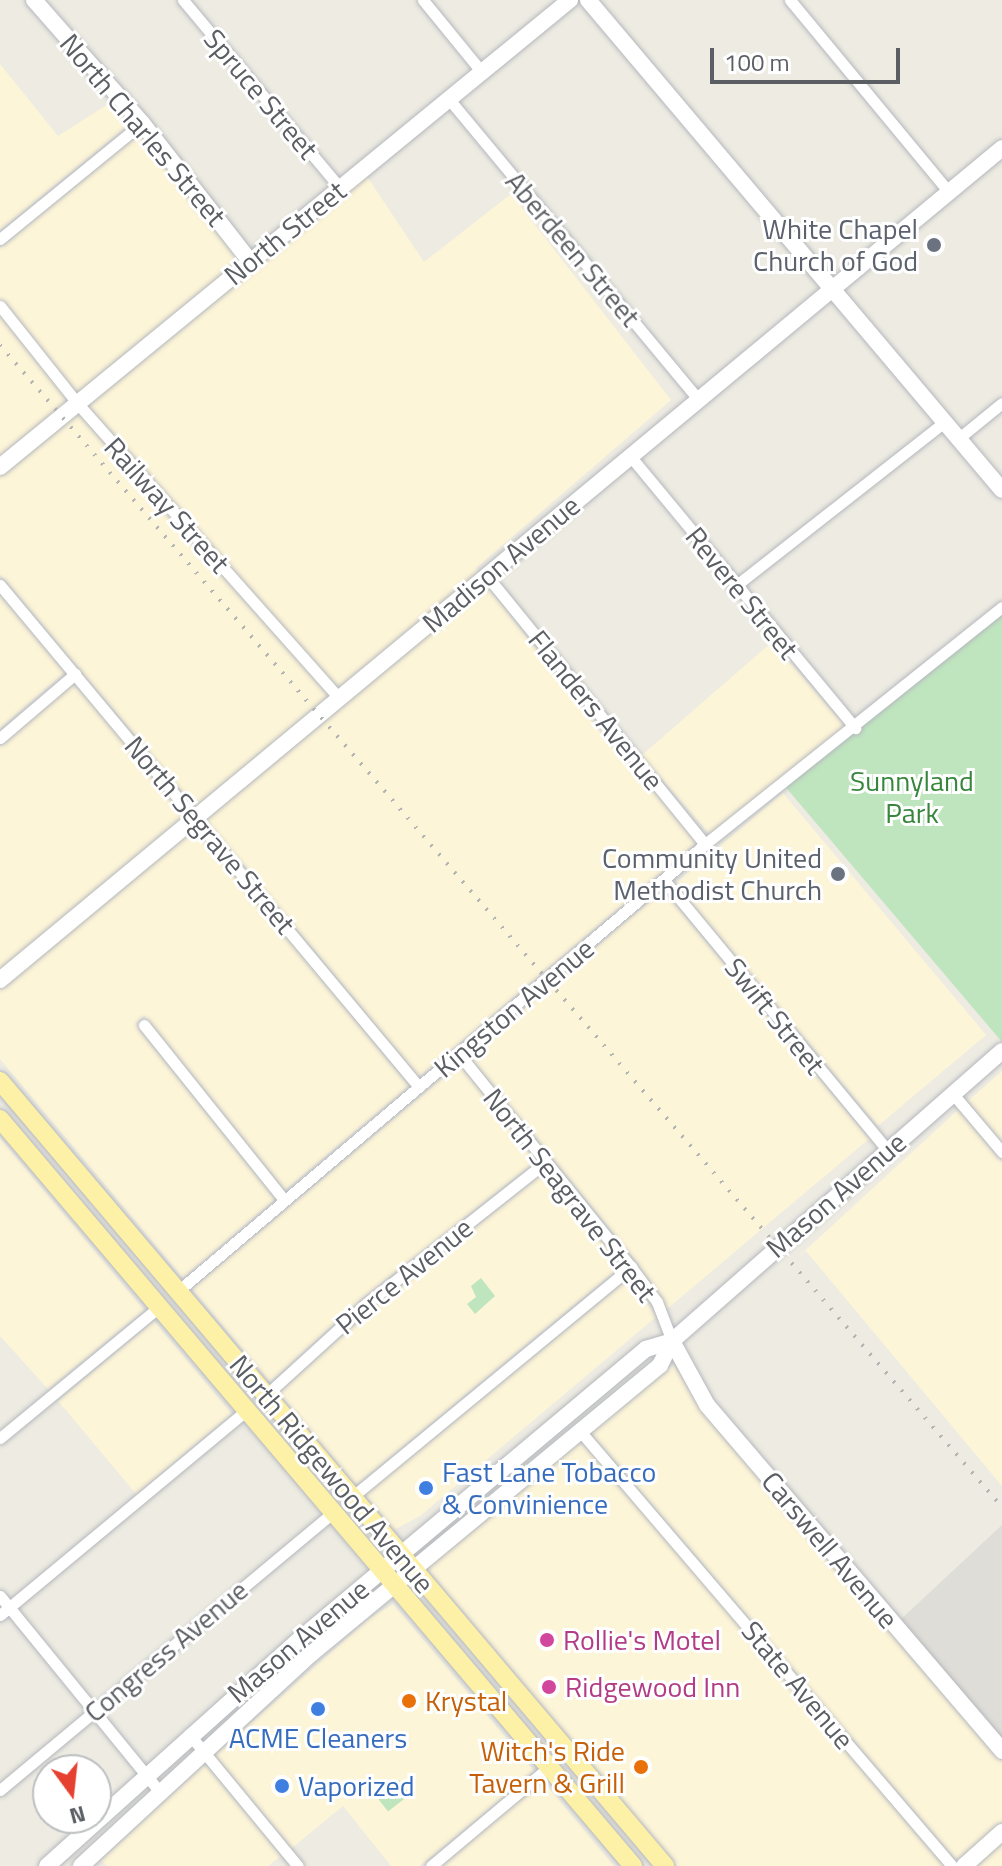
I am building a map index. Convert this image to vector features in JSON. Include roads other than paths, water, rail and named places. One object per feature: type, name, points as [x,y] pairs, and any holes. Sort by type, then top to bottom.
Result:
[{"type":"main road","name":"North Ridgewood Avenue","points":[[0,1081],[665,1866]]},
{"type":"main road","name":"North Ridgewood Avenue","points":[[0,1119],[386,1579],[633,1866]]},
{"type":"street","name":"North Charles Street","points":[[34,0],[142,123],[250,261]]},
{"type":"street","name":"Spruce Street","points":[[183,0],[340,188]]},
{"type":"street","points":[[423,0],[481,71]]},
{"type":"street","name":"North Street","points":[[0,467],[570,0]]},
{"type":"street","points":[[588,0],[1002,490]]},
{"type":"street","points":[[790,0],[949,192]]},
{"type":"street","name":"Aberdeen Street","points":[[448,98],[699,400]]},
{"type":"street","points":[[0,239],[142,123]]},
{"type":"street","name":"Madison Avenue","points":[[0,980],[1002,148]]},
{"type":"street","name":"Railway Street","points":[[0,306],[78,404],[339,698]]},
{"type":"street","points":[[959,438],[1002,403]]},
{"type":"street","points":[[734,587],[946,421]]},
{"type":"street","name":"Revere Street","points":[[631,457],[734,587],[855,728]]},
{"type":"street","name":"Flanders Avenue","points":[[487,576],[705,844]]},
{"type":"street","name":"North Segrave Street","points":[[0,585],[419,1087]]},
{"type":"street","name":"Kingston Avenue","points":[[178,1291],[705,844],[855,728],[1002,607]]},
{"type":"street","points":[[0,738],[75,674]]},
{"type":"street","name":"Swift Street","points":[[664,880],[888,1151]]},
{"type":"street","points":[[144,1025],[284,1200]]},
{"type":"street","name":"Mason Avenue","points":[[47,1866],[189,1734],[580,1431],[660,1365],[672,1341],[1002,1051]]},
{"type":"street","name":"North Seagrave Street","points":[[459,1054],[657,1302],[672,1341]]},
{"type":"street","points":[[953,1094],[1002,1152]]},
{"type":"street","name":"Pierce Avenue","points":[[266,1395],[366,1304],[546,1162]]},
{"type":"street","points":[[352,1497],[631,1267]]},
{"type":"street","points":[[0,1438],[159,1307]]},
{"type":"street","name":"Mason Avenue","points":[[407,1563],[646,1349],[672,1341]]},
{"type":"street","name":"Carswell Avenue","points":[[672,1341],[707,1405],[1002,1751]]},
{"type":"street","points":[[5,1611],[246,1411]]},
{"type":"street","name":"State Avenue","points":[[580,1431],[952,1866]]},
{"type":"street","name":"Congress Avenue","points":[[0,1790],[333,1513]]},
{"type":"street","name":"Mason Avenue","points":[[90,1863],[160,1792],[386,1579]]},
{"type":"street","points":[[0,1596],[5,1611],[96,1710],[160,1792]]},
{"type":"street","points":[[189,1734],[298,1866]]},
{"type":"street","points":[[431,1866],[549,1767]]},
{"type":"street","points":[[964,1866],[1002,1832]]},
{"type":"street","points":[[74,1842],[90,1863]]},
{"type":"railway","points":[[0,345],[1002,1507]]},
{"type":"place","name":"White Chapel Church of God","points":[[934,245]]},
{"type":"place","name":"Community United Methodist Church","points":[[838,874]]},
{"type":"place","name":"Fast Lane Tobacco & Convinience","points":[[426,1488]]},
{"type":"place","name":"Rollie's Motel","points":[[547,1640]]},
{"type":"place","name":"Ridgewood Inn","points":[[549,1687]]},
{"type":"place","name":"Krystal","points":[[409,1701]]},
{"type":"place","name":"ACME Cleaners","points":[[318,1709]]},
{"type":"place","name":"Witch's Ride Tavern & Grill","points":[[641,1767]]},
{"type":"place","name":"Vaporized","points":[[282,1786]]},
{"type":"park label","name":"Sunnyland Park","points":[[912,797]]}]
